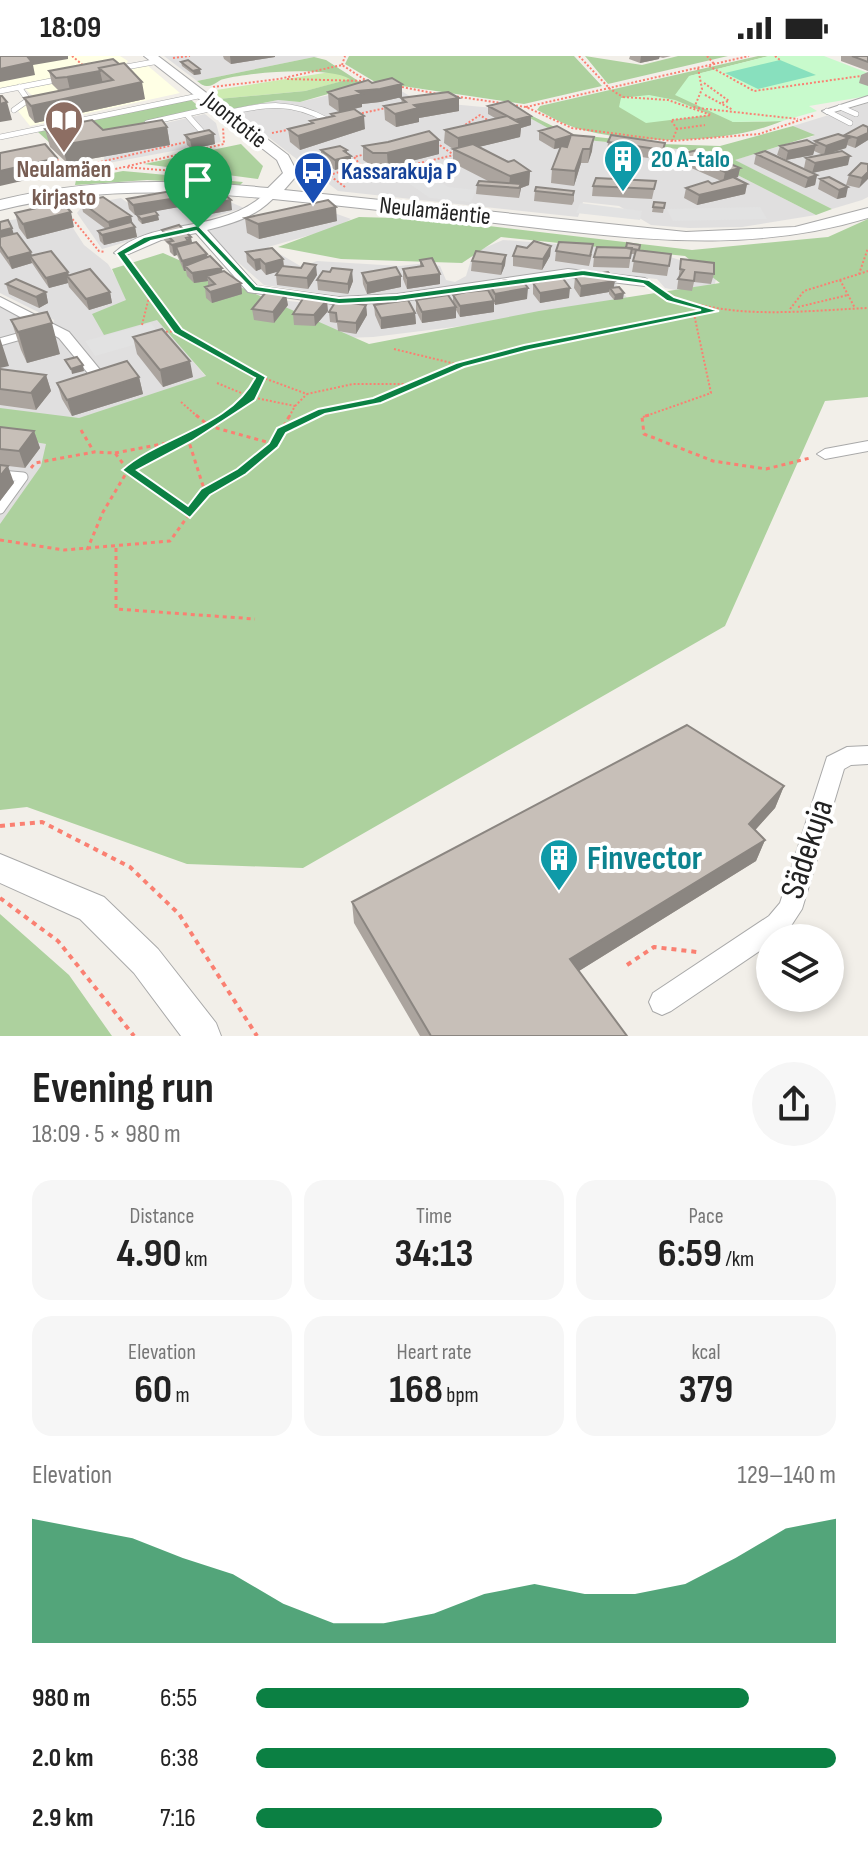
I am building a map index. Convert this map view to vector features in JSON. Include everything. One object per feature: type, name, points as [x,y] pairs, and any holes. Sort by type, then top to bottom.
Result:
[{"type":"street","name":"Juontotie","points":[[155,58],[200,92],[222,115],[283,158],[291,174],[272,193]]},
{"type":"street","points":[[827,111],[865,102]]},
{"type":"street","name":"Neulamäentie","points":[[0,205],[106,187],[162,186],[272,193],[698,239],[777,237],[811,231],[868,213]]},
{"type":"street","points":[[120,253],[148,239],[252,212],[272,193]]},
{"type":"street","points":[[198,228],[253,289],[339,301],[397,298],[568,273],[645,282]]},
{"type":"street","points":[[0,302],[64,335],[101,380]]},
{"type":"street","points":[[825,454],[868,446]]},
{"type":"street","name":"Sädekuja","points":[[662,1002],[790,909],[835,763],[847,756],[868,755]]},
{"type":"street","points":[[0,868],[92,908],[146,961],[203,1036]]},
{"type":"lane","points":[[92,73],[155,58]]},
{"type":"lane","points":[[0,91],[63,79]]},
{"type":"lane","points":[[14,110],[28,100],[19,87]]},
{"type":"lane","points":[[0,137],[200,92]]},
{"type":"lane","points":[[142,124],[187,115],[222,115],[286,102],[301,104],[327,120]]},
{"type":"lane","points":[[840,107],[856,114]]},
{"type":"lane","points":[[827,111],[850,123]]},
{"type":"lane","points":[[187,115],[205,135]]},
{"type":"lane","points":[[0,342],[45,326]]},
{"type":"lane","points":[[0,475],[23,477]]},
{"type":"lane","points":[[0,509],[23,477]]},
{"type":"path","points":[[72,56],[92,73]]},
{"type":"path","points":[[342,65],[345,56]]},
{"type":"path","points":[[579,56],[610,89],[624,97],[647,94],[676,99],[711,115],[671,120],[677,129]]},
{"type":"path","points":[[707,56],[715,65]]},
{"type":"path","points":[[526,107],[749,56]]},
{"type":"path","points":[[775,56],[780,60]]},
{"type":"path","points":[[200,92],[342,65],[370,82],[279,79]]},
{"type":"path","points":[[709,66],[754,91],[868,75]]},
{"type":"path","points":[[694,108],[703,94],[704,83],[698,68]]},
{"type":"path","points":[[704,83],[729,101],[721,103]]},
{"type":"path","points":[[400,87],[526,107],[572,128],[672,141],[759,134],[827,111]]},
{"type":"path","points":[[703,94],[736,112]]},
{"type":"path","points":[[429,98],[444,95]]},
{"type":"path","points":[[265,135],[387,108]]},
{"type":"path","points":[[694,108],[803,119]]},
{"type":"path","points":[[124,167],[224,144],[222,115]]},
{"type":"path","points":[[461,128],[480,115],[490,122]]},
{"type":"path","points":[[677,129],[705,125]]},
{"type":"path","points":[[672,141],[677,129]]},
{"type":"path","points":[[405,171],[403,167],[454,155],[432,140],[441,139]]},
{"type":"path","points":[[66,170],[186,142]]},
{"type":"path","points":[[152,152],[159,159]]},
{"type":"path","points":[[56,154],[72,179]]},
{"type":"path","points":[[349,194],[329,175],[362,167],[354,157],[369,154]]},
{"type":"path","points":[[69,215],[99,251],[120,253],[178,331],[261,377],[307,394],[353,384],[411,384]]},
{"type":"path","points":[[859,274],[868,248]]},
{"type":"path","points":[[790,309],[804,291],[868,271]]},
{"type":"path","points":[[840,280],[855,308]]},
{"type":"path","points":[[645,282],[671,299],[714,311]]},
{"type":"path","points":[[142,325],[150,293]]},
{"type":"path","points":[[790,309],[848,295]]},
{"type":"path","points":[[281,431],[322,412],[377,400],[460,365],[527,347],[714,311],[868,308]]},
{"type":"path","points":[[694,314],[711,393],[642,417],[644,434],[713,461],[766,469],[825,454]]},
{"type":"path","points":[[158,333],[178,331]]},
{"type":"path","points":[[394,349],[460,365]]},
{"type":"path","points":[[87,551],[103,512],[128,470],[188,439],[251,397],[261,377]]},
{"type":"path","points":[[217,383],[251,397],[295,406]]},
{"type":"path","points":[[0,540],[36,551],[87,551],[170,541],[205,492],[241,472],[274,444],[295,406],[307,394]]},
{"type":"path","points":[[181,402],[209,426],[274,444]]},
{"type":"path","points":[[81,430],[94,452]]},
{"type":"path","points":[[23,477],[35,463],[94,452],[115,453],[188,439]]},
{"type":"path","points":[[188,439],[205,492]]},
{"type":"path","points":[[115,453],[128,470],[190,513]]},
{"type":"path","points":[[116,548],[116,609],[255,619]]},
{"type":"path","points":[[0,826],[42,822],[130,867],[179,914],[257,1036]]},
{"type":"path","points":[[0,898],[19,907],[82,964],[134,1036]]},
{"type":"path","points":[[627,965],[654,947],[692,953],[709,949]]},
{"type":"shaded area","points":[[0,56],[120,56],[128,61],[125,65],[0,89]]},
{"type":"shaded area","points":[[164,56],[319,56],[197,81]]},
{"type":"shaded area","points":[[147,65],[180,93],[30,126],[18,111],[33,96],[25,89]]},
{"type":"shaded area","points":[[398,89],[418,101],[516,110],[566,138],[688,150],[816,215],[742,227],[689,228],[651,225],[619,206],[583,202],[578,217],[338,191],[232,109],[278,100],[300,102],[350,90]]},
{"type":"shaded area","points":[[868,103],[868,197],[862,200],[832,209],[734,160],[814,136],[793,126]]},
{"type":"shaded area","points":[[205,114],[216,123],[221,142],[103,164],[106,148],[144,128]]},
{"type":"shaded area","points":[[417,166],[448,187],[476,190],[471,202],[430,198],[394,173]]},
{"type":"shaded area","points":[[121,198],[128,203],[169,199],[197,204],[228,201],[244,208],[102,249],[77,213],[83,205]]},
{"type":"shaded area","points":[[580,203],[642,211],[640,220],[576,213]]},
{"type":"shaded area","points":[[760,207],[767,219],[673,221],[667,209]]},
{"type":"shaded area","points":[[62,211],[84,245],[108,264],[130,301],[157,319],[208,379],[80,425],[0,413],[0,307],[51,331],[54,320],[0,293],[0,222]]},
{"type":"shaded area","points":[[334,213],[351,219],[335,228],[268,247],[302,267],[317,261],[399,266],[427,263],[440,266],[446,280],[455,282],[466,276],[471,260],[482,249],[503,240],[651,251],[718,272],[714,287],[695,294],[665,288],[657,279],[566,270],[381,296],[341,296],[264,285],[207,235],[213,226],[224,221]]},
{"type":"shaded area","points":[[560,277],[591,277],[615,283],[629,300],[494,322],[373,337],[316,339],[271,299],[326,305],[372,305]]},
{"type":"shaded area","points":[[151,323],[161,337],[95,356],[85,341]]},
{"type":"shaded area","points":[[0,436],[47,444],[44,469],[0,537]]},
{"type":"green space","points":[[349,56],[574,56],[602,86],[524,104],[375,82],[345,64]]},
{"type":"green space","points":[[585,56],[642,65],[678,56],[728,56],[608,84]]},
{"type":"green space","points":[[769,56],[690,76],[733,122],[782,121],[760,129],[708,138],[652,140],[576,128],[537,110],[540,106]]},
{"type":"green space","points":[[769,56],[824,56],[868,73],[868,96],[809,106],[817,111],[782,121],[733,122],[675,95],[689,76]]},
{"type":"green space","points":[[314,57],[326,60],[363,84],[300,102],[278,100],[232,109],[218,99],[305,91],[350,79],[324,73],[270,72],[236,76],[208,86],[197,81]]},
{"type":"green space","points":[[780,60],[816,75],[758,89],[725,73]]},
{"type":"green space","points":[[337,71],[352,79],[305,91],[218,99],[210,91]]},
{"type":"green space","points":[[649,95],[675,100],[711,115],[646,123],[619,107],[621,98]]},
{"type":"green space","points":[[190,99],[203,110],[50,143],[38,132]]},
{"type":"green space","points":[[519,112],[569,134],[661,144],[720,146],[793,126],[815,135],[735,160],[832,209],[816,215],[688,150],[566,138]]},
{"type":"green space","points":[[241,144],[263,166],[258,179],[144,164]]},
{"type":"green space","points":[[123,171],[243,182],[240,185],[147,180],[75,185],[76,180]]},
{"type":"green space","points":[[359,217],[429,219],[692,250],[828,237],[868,219],[868,397],[825,401],[725,626],[303,868],[187,864],[27,807],[0,810],[0,524],[41,466],[46,444],[0,436],[0,408],[79,418],[206,376],[157,320],[104,335],[92,314],[126,300],[112,269],[163,253],[369,344],[539,311],[720,283],[685,256],[501,237],[462,263],[341,259],[278,247]]},
{"type":"green space","points":[[0,914],[69,975],[112,1036],[0,1036]]},
{"type":"building","points":[[0,56],[27,56],[32,62],[0,69]]},
{"type":"building","points":[[852,56],[868,56],[868,62]]},
{"type":"building","points":[[113,59],[119,64],[99,68],[100,71],[56,78],[49,71]]},
{"type":"building","points":[[188,60],[200,69],[193,71],[181,62]]},
{"type":"building","points":[[124,63],[142,82],[31,106],[24,98],[113,80],[99,68]]},
{"type":"building","points":[[392,78],[402,84],[357,91],[362,94],[338,99],[328,92],[368,80],[372,83]]},
{"type":"building","points":[[448,92],[459,98],[414,105],[418,108],[395,114],[384,106],[406,102],[401,98]]},
{"type":"building","points":[[508,101],[531,116],[515,120],[488,106]]},
{"type":"building","points":[[354,109],[364,116],[298,136],[288,129],[334,116],[331,114]]},
{"type":"building","points":[[507,116],[521,124],[458,138],[445,130]]},
{"type":"building","points":[[92,120],[103,130],[162,120],[167,127],[62,145],[45,129]]},
{"type":"building","points":[[863,125],[868,127],[868,133],[857,138],[845,135]]},
{"type":"building","points":[[557,126],[573,135],[555,140],[539,131]]},
{"type":"building","points":[[209,130],[214,134],[190,140],[185,135]]},
{"type":"building","points":[[429,131],[439,140],[387,153],[373,153],[363,146],[388,142]]},
{"type":"building","points":[[838,134],[849,138],[826,146],[815,141]]},
{"type":"building","points":[[571,135],[594,137],[590,149],[583,149],[575,171],[552,169],[561,146],[567,147]]},
{"type":"building","points":[[611,135],[665,143],[663,150],[608,142]]},
{"type":"building","points":[[807,140],[816,145],[788,151],[780,146]]},
{"type":"building","points":[[45,144],[57,158],[0,171],[0,153]]},
{"type":"building","points":[[473,144],[508,162],[514,160],[530,171],[510,176],[453,149]]},
{"type":"building","points":[[340,146],[351,156],[335,160],[321,150]]},
{"type":"building","points":[[697,150],[740,168],[725,172],[681,154]]},
{"type":"building","points":[[765,151],[817,175],[808,178],[756,154]]},
{"type":"building","points":[[842,151],[850,156],[815,163],[806,158]]},
{"type":"building","points":[[861,163],[868,164],[868,172],[862,178],[849,175]]},
{"type":"building","points":[[733,177],[747,184],[699,195],[686,188],[708,181],[712,184]]},
{"type":"building","points":[[829,177],[848,187],[839,190],[820,179]]},
{"type":"building","points":[[596,178],[656,181],[654,189],[593,186]]},
{"type":"building","points":[[479,181],[521,184],[519,188],[477,185]]},
{"type":"building","points":[[536,187],[574,191],[573,195],[535,191]]},
{"type":"building","points":[[171,191],[177,198],[133,205],[127,199]]},
{"type":"building","points":[[224,194],[231,200],[187,208],[181,202]]},
{"type":"building","points":[[103,197],[131,216],[108,222],[81,202]]},
{"type":"building","points":[[328,200],[336,207],[258,224],[245,218]]},
{"type":"building","points":[[62,202],[71,212],[23,224],[15,213]]},
{"type":"building","points":[[654,202],[665,203],[664,208],[653,207]]},
{"type":"building","points":[[155,211],[158,215],[141,219],[137,215]]},
{"type":"building","points":[[8,220],[12,228],[0,231],[0,222]]},
{"type":"building","points":[[131,222],[135,227],[102,235],[98,231]]},
{"type":"building","points":[[179,225],[191,237],[186,238],[188,241],[172,245],[168,242],[173,241],[162,230]]},
{"type":"building","points":[[17,233],[31,252],[8,258],[0,246],[0,237]]},
{"type":"building","points":[[534,241],[551,246],[543,259],[513,256],[517,246],[527,248]]},
{"type":"building","points":[[196,242],[207,254],[182,261],[176,247]]},
{"type":"building","points":[[559,242],[593,244],[590,256],[556,251]]},
{"type":"building","points":[[627,243],[640,245],[639,250],[626,248]]},
{"type":"building","points":[[597,247],[632,248],[630,258],[594,257]]},
{"type":"building","points":[[272,248],[283,259],[265,264],[260,259],[254,260],[246,252]]},
{"type":"building","points":[[636,250],[671,254],[669,266],[633,261]]},
{"type":"building","points":[[51,251],[68,272],[46,278],[30,256]]},
{"type":"building","points":[[476,251],[506,255],[502,264],[472,261]]},
{"type":"building","points":[[210,256],[222,268],[192,273],[185,266]]},
{"type":"building","points":[[432,258],[440,274],[407,278],[403,269],[423,266],[420,260]]},
{"type":"building","points":[[681,259],[714,263],[714,274],[695,272],[694,281],[678,279],[684,270],[680,269]]},
{"type":"building","points":[[304,263],[316,265],[307,278],[276,275],[282,266],[301,268]]},
{"type":"building","points":[[396,267],[401,276],[367,283],[362,273]]},
{"type":"building","points":[[332,268],[352,270],[348,284],[317,280],[323,271],[330,272]]},
{"type":"building","points":[[90,269],[110,292],[86,299],[67,276]]},
{"type":"building","points":[[224,271],[241,283],[210,292],[205,287],[215,284],[207,276]]},
{"type":"building","points":[[608,272],[615,281],[581,286],[575,277]]},
{"type":"building","points":[[562,277],[570,288],[540,293],[533,283]]},
{"type":"building","points":[[16,279],[46,292],[36,297],[6,284]]},
{"type":"building","points":[[522,280],[528,288],[495,294],[489,284]]},
{"type":"building","points":[[619,287],[624,293],[615,295],[610,288]]},
{"type":"building","points":[[488,290],[494,301],[460,306],[453,295],[466,292]]},
{"type":"building","points":[[266,292],[286,294],[273,312],[252,309]]},
{"type":"building","points":[[448,295],[456,307],[422,312],[416,300]]},
{"type":"building","points":[[304,297],[327,300],[314,315],[293,314]]},
{"type":"building","points":[[408,300],[415,313],[381,318],[374,305]]},
{"type":"building","points":[[336,301],[366,305],[356,323],[337,321],[336,313],[329,312]]},
{"type":"building","points":[[47,312],[52,323],[18,332],[11,320]]},
{"type":"building","points":[[162,329],[190,361],[160,370],[133,337]]},
{"type":"building","points":[[77,357],[83,365],[71,369],[65,360]]},
{"type":"building","points":[[127,361],[139,377],[67,400],[57,383]]},
{"type":"building","points":[[0,369],[46,375],[31,393],[0,389]]},
{"type":"building","points":[[0,427],[34,431],[19,451],[0,449]]},
{"type":"building","points":[[0,465],[8,466],[0,476]]},
{"type":"building","name":"Finvector","points":[[687,725],[784,786],[749,824],[765,840],[570,959],[627,1036],[431,1036],[352,902]]},
{"type":"place","name":"Neulamäen kirjasto","points":[[64,154]]},
{"type":"place","name":"20 A-talo","points":[[623,193]]},
{"type":"place","name":"Kassarakuja P","points":[[313,205]]},
{"type":"place","name":"Finvector","points":[[559,892]]},
{"type":"route","points":[[198,228],[253,289],[339,301],[397,298],[583,273],[645,282],[671,299],[714,311],[527,347],[460,365],[377,400],[322,412],[281,431],[274,444],[241,472],[205,492],[190,513],[128,470],[188,439],[251,397],[261,377],[178,331],[120,253],[148,239],[198,228]]}]
